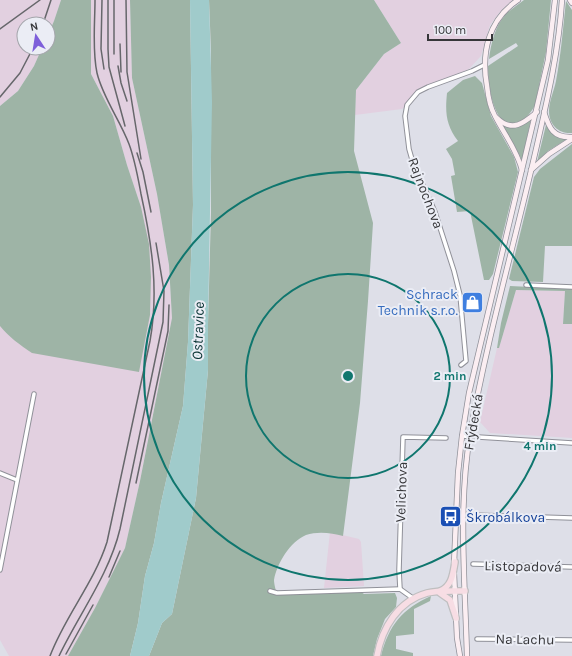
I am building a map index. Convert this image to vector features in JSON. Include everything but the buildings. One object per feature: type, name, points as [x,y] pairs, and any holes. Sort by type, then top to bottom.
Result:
[{"type":"main road","points":[[518,0],[503,13],[493,26],[488,40],[484,64],[488,93],[494,114],[515,151],[522,172]]},
{"type":"main road","name":"Frýdecká","points":[[460,656],[457,638],[454,562],[457,479],[462,436],[470,393],[537,112],[548,60],[555,0]]},
{"type":"main road","name":"Frýdecká","points":[[467,656],[462,520],[465,474],[470,437],[481,380],[531,170],[555,61],[561,20],[562,0]]},
{"type":"main road","points":[[494,114],[504,124],[514,126],[537,112]]},
{"type":"main road","points":[[544,112],[553,132],[561,136],[572,138]]},
{"type":"main road","points":[[531,170],[549,154],[572,138]]},
{"type":"main road","points":[[438,592],[443,590],[452,579],[454,562]]},
{"type":"main road","points":[[377,656],[380,641],[387,625],[400,609],[414,599],[427,593],[465,591]]},
{"type":"main road","points":[[438,592],[450,600],[456,618]]},
{"type":"street","name":"Rajnochova","points":[[461,365],[466,362],[460,295],[435,212],[413,163],[409,149],[405,113],[410,101],[418,92],[472,71],[484,64]]},
{"type":"street","points":[[526,285],[572,287]]},
{"type":"street","points":[[0,570],[34,394]]},
{"type":"street","points":[[462,436],[572,443]]},
{"type":"street","name":"Velichova","points":[[400,589],[399,570],[403,437],[446,438]]},
{"type":"street","points":[[0,473],[17,480]]},
{"type":"street","points":[[472,515],[572,518]]},
{"type":"street","points":[[0,542],[5,543]]},
{"type":"street","name":"Listopadová","points":[[473,564],[572,567]]},
{"type":"street","points":[[270,591],[277,593],[400,589],[414,599]]},
{"type":"street","name":"Na Lachu","points":[[477,639],[572,640]]},
{"type":"shaded area","points":[[0,0],[61,0],[56,16],[16,16],[16,56],[38,56],[34,66],[18,91],[0,106]]},
{"type":"shaded area","points":[[61,0],[91,0],[91,74],[113,116],[141,207],[149,244],[151,277],[150,315],[139,372],[32,353],[15,341],[0,326],[0,106],[18,91],[34,66],[38,56],[56,56],[56,16]]},
{"type":"shaded area","points":[[91,0],[130,0],[132,78],[157,194],[169,265],[172,318],[140,481],[125,548],[95,608],[68,656],[9,656],[0,640],[0,173],[141,207],[113,116],[91,74]]},
{"type":"shaded area","points":[[130,0],[190,0],[193,205],[188,342],[183,406],[161,503],[154,543],[145,576],[138,623],[130,656],[68,656],[95,608],[125,548],[140,481],[172,318],[169,265],[157,194],[132,78]]},
{"type":"shaded area","points":[[209,0],[374,0],[401,43],[384,54],[356,90],[354,151],[373,223],[360,403],[343,536],[330,533],[320,533],[306,535],[300,538],[281,560],[274,580],[277,595],[361,592],[364,594],[395,593],[397,598],[396,607],[385,619],[377,639],[373,656],[149,656],[162,623],[172,614],[196,498],[208,370],[211,212],[211,51]]},
{"type":"shaded area","points":[[374,0],[513,0],[499,13],[490,25],[481,56],[469,69],[423,90],[402,109],[355,115],[356,90],[384,54],[401,43]]},
{"type":"shaded area","points":[[524,0],[551,0],[546,52],[535,105],[526,117],[518,122],[509,123],[502,120],[493,103],[488,66],[518,46],[516,43],[489,59],[496,29],[506,14]]},
{"type":"shaded area","points":[[566,1],[572,10],[572,133],[563,132],[556,128],[549,116],[550,104],[558,71]]},
{"type":"shaded area","points":[[475,76],[482,83],[491,116],[514,157],[518,172],[493,274],[489,280],[484,280],[470,211],[457,212],[451,176],[455,175],[452,159],[446,149],[458,141],[451,130],[447,118],[447,93],[463,80]]},
{"type":"shaded area","points":[[531,119],[522,160],[501,125],[513,127],[523,124]]},
{"type":"shaded area","points":[[546,125],[555,135],[560,138],[567,139],[548,151],[537,162]]},
{"type":"shaded area","points":[[572,144],[572,246],[545,246],[543,282],[512,281],[509,279],[534,177],[540,169]]},
{"type":"shaded area","points":[[510,286],[572,289],[572,324],[563,324],[565,291],[516,290],[499,348],[497,348],[501,323]]},
{"type":"shaded area","points":[[516,290],[565,291],[563,324],[572,324],[572,438],[490,433],[480,422],[497,348],[499,348]]},
{"type":"shaded area","points":[[330,532],[359,539],[361,542],[364,586],[324,588]]},
{"type":"shaded area","points":[[431,596],[430,601],[414,609],[414,634],[396,636],[396,649],[413,653],[413,656],[381,656],[388,635],[398,619],[412,606]]},
{"type":"water","name":"Ostravice","points":[[190,0],[209,0],[212,102],[208,370],[196,498],[172,614],[162,623],[149,656],[130,656],[138,623],[145,576],[154,543],[161,503],[183,406],[188,342],[193,205]]},
{"type":"railway","points":[[0,29],[40,0]]},
{"type":"railway","points":[[46,16],[51,0]]},
{"type":"railway","points":[[50,656],[63,627],[95,571],[107,542],[153,322],[153,268],[145,213],[131,150],[103,91],[97,73],[94,46],[95,0]]},
{"type":"railway","points":[[102,0],[101,49],[104,69]]},
{"type":"railway","points":[[108,0],[109,67],[125,126]]},
{"type":"railway","points":[[114,0],[114,54]]},
{"type":"railway","points":[[126,0],[127,72],[141,159]]},
{"type":"railway","points":[[120,44],[121,72]]},
{"type":"railway","points":[[0,97],[20,73],[29,56]]},
{"type":"railway","points":[[118,66],[121,83],[127,101]]},
{"type":"railway","points":[[137,153],[143,172],[151,212]]},
{"type":"railway","points":[[59,656],[109,562],[120,529],[163,322],[164,291],[156,243]]},
{"type":"railway","points":[[136,483],[168,331],[169,305]]},
{"type":"railway","points":[[109,577],[120,551]]},
{"type":"railway","points":[[66,654],[93,605]]},
{"type":"place","name":"Schrack Technik s.r.o.","points":[[473,302]]},
{"type":"place","name":"Škrobálkova","points":[[451,517]]}]
